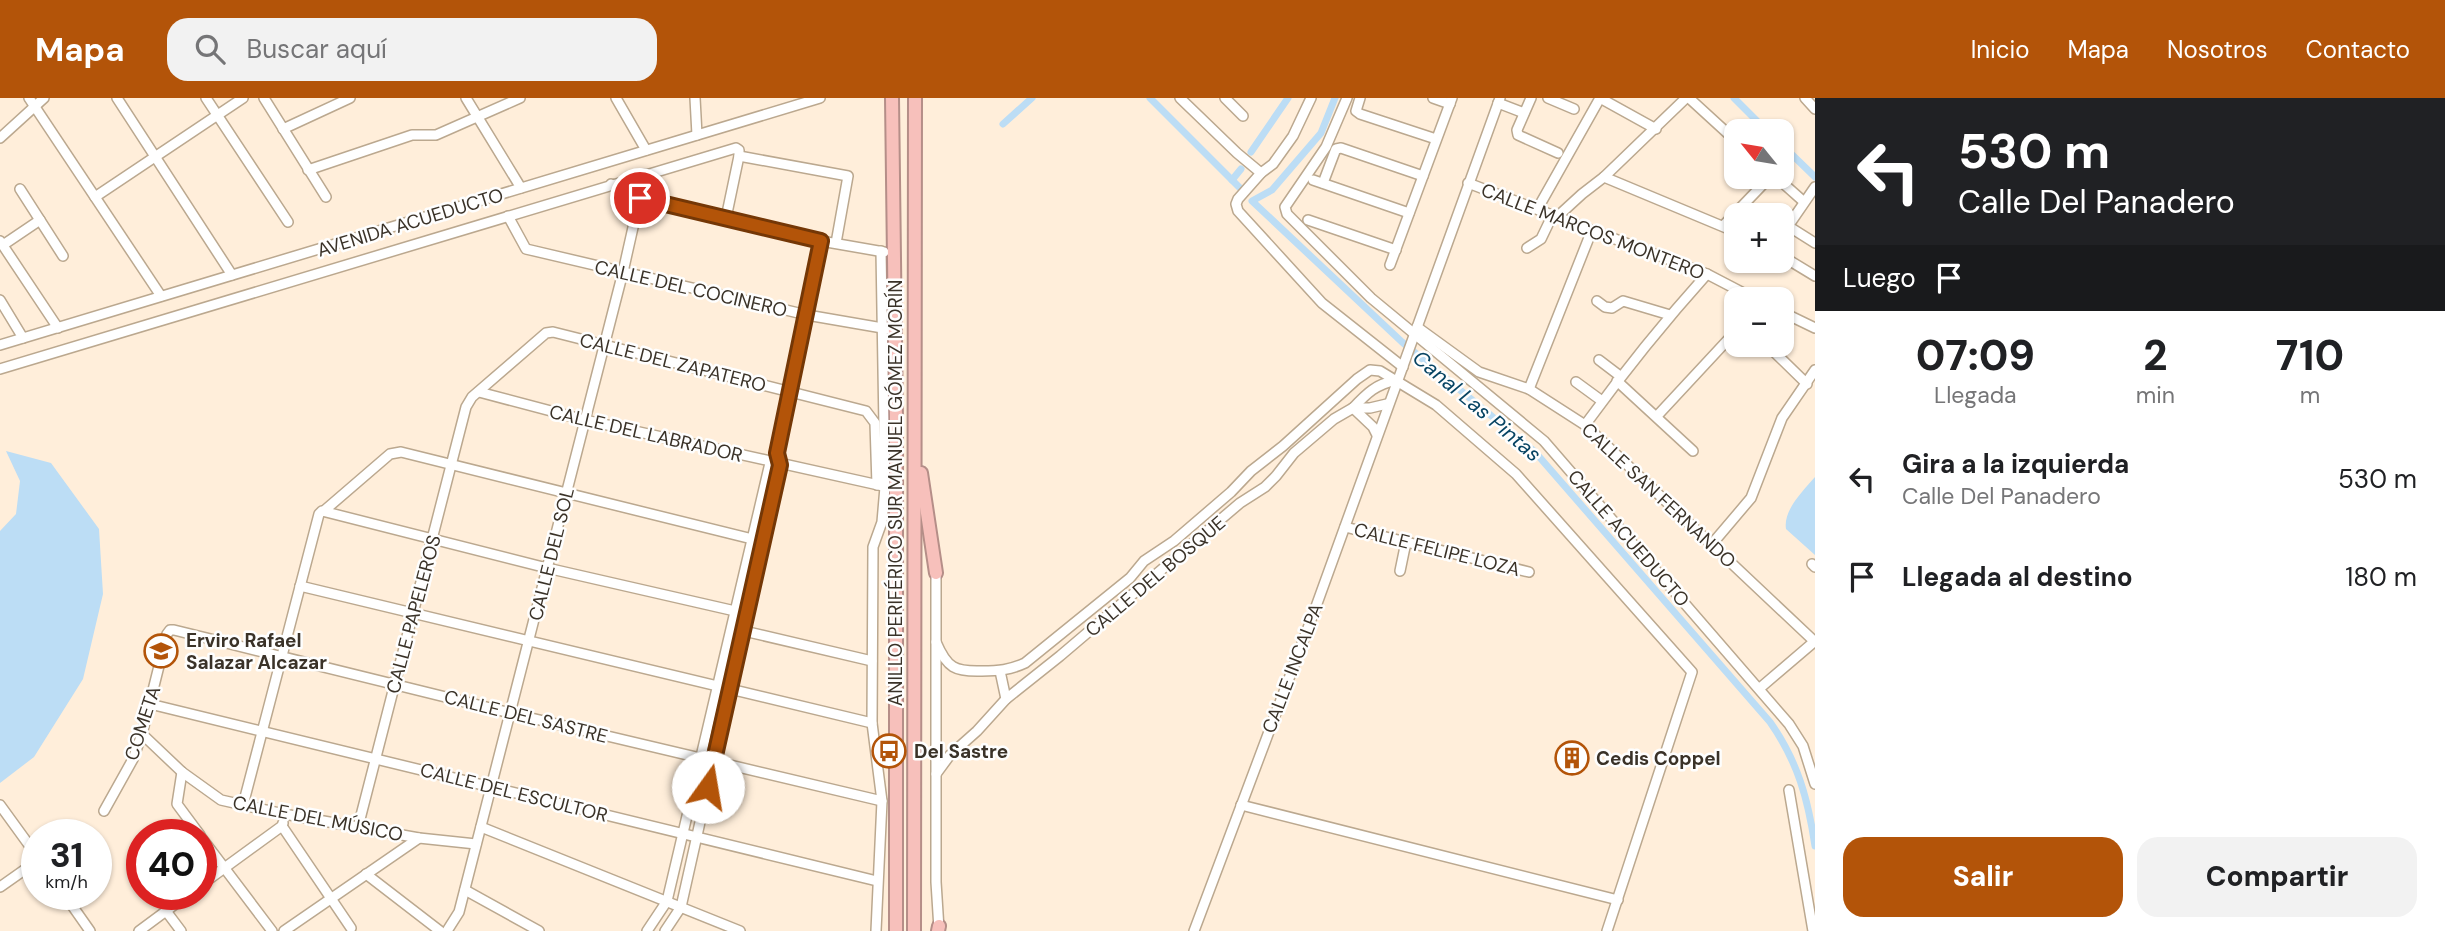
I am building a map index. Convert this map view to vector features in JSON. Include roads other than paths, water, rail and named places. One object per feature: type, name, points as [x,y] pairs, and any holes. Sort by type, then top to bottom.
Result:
[{"type":"highway","name":"ANILLO PERIFÉRICO SUR MANUEL GÓMEZ MORÍN","points":[[914,931],[915,99]]},
{"type":"highway","name":"ANILLO PERIFÉRICO SUR MANUEL GÓMEZ MORÍN","points":[[892,102],[887,252],[886,487],[896,931]]},
{"type":"highway","points":[[914,428],[936,573]]},
{"type":"street","points":[[0,138],[32,102],[44,98]]},
{"type":"street","points":[[117,98],[232,275]]},
{"type":"street","points":[[206,98],[288,222]]},
{"type":"street","points":[[95,197],[243,98]]},
{"type":"street","points":[[264,98],[326,197]]},
{"type":"street","points":[[283,128],[350,98]]},
{"type":"street","points":[[466,98],[521,188]]},
{"type":"street","points":[[309,170],[412,135],[436,135],[520,98]]},
{"type":"street","points":[[616,98],[646,150]]},
{"type":"street","points":[[695,98],[697,135]]},
{"type":"street","name":"AVENIDA ACUEDUCTO","points":[[0,345],[820,98]]},
{"type":"street","points":[[1180,98],[1261,173]]},
{"type":"street","points":[[1311,98],[1293,136],[1273,164],[1261,173],[1236,204],[1238,211],[1322,303],[1404,363]]},
{"type":"street","name":"CALLE ACUEDUCTO","points":[[1347,98],[1326,147],[1285,207],[1287,214],[1371,298],[1544,441],[1790,723],[1803,746],[1815,784]]},
{"type":"street","points":[[1360,98],[1356,111],[1360,114],[1436,139]]},
{"type":"street","points":[[1390,265],[1451,101],[1433,98]]},
{"type":"street","points":[[1531,98],[1517,130],[1518,135],[1558,153]]},
{"type":"street","points":[[1548,98],[1574,109]]},
{"type":"street","points":[[1538,208],[1600,98],[1656,129]]},
{"type":"street","points":[[1527,248],[1541,239],[1556,215],[1604,177],[1688,98],[1724,130]]},
{"type":"street","points":[[1226,99],[1243,117]]},
{"type":"street","points":[[1397,380],[1499,100],[1524,113]]},
{"type":"street","points":[[32,102],[161,296]]},
{"type":"street","points":[[1409,213],[1318,182],[1336,149],[1341,148],[1423,176]]},
{"type":"street","points":[[726,218],[737,152],[848,176],[836,243]]},
{"type":"street","name":"AVENIDA ACUEDUCTO","points":[[0,369],[611,184],[737,152]]},
{"type":"street","name":"CALLE DEL SOL","points":[[447,931],[454,922],[465,890],[623,272],[645,174]]},
{"type":"street","points":[[1604,177],[1723,226],[1758,189]]},
{"type":"street","name":"CALLE MARCOS MONTERO","points":[[1468,183],[1707,274],[1732,287]]},
{"type":"street","points":[[611,184],[640,198],[821,241],[887,252]]},
{"type":"street","points":[[1794,216],[1815,187]]},
{"type":"street","points":[[20,189],[63,256]]},
{"type":"street","points":[[1790,189],[1803,201]]},
{"type":"street","name":"CALLE DEL COCINERO","points":[[508,216],[526,249],[807,315],[887,329]]},
{"type":"street","points":[[40,220],[1,243],[58,328]]},
{"type":"street","points":[[1308,220],[1396,250]]},
{"type":"street","points":[[1529,389],[1592,230]]},
{"type":"street","points":[[1794,230],[1815,243]]},
{"type":"street","points":[[665,931],[681,907],[731,689],[764,542],[777,453],[821,241]]},
{"type":"street","points":[[1794,263],[1815,276]]},
{"type":"street","points":[[1585,425],[1670,315],[1707,274]]},
{"type":"street","points":[[0,300],[23,338]]},
{"type":"street","points":[[1597,301],[1612,308],[1623,300],[1670,315]]},
{"type":"street","points":[[1794,318],[1815,328]]},
{"type":"street","name":"CALLE DEL ZAPATERO","points":[[468,401],[549,331],[866,411],[875,423],[886,487]]},
{"type":"street","name":"CALLE SAN FERNANDO","points":[[1414,334],[1479,372],[1529,389],[1585,425],[1815,642]]},
{"type":"street","points":[[1657,416],[1724,344]]},
{"type":"street","points":[[1779,357],[1807,384]]},
{"type":"street","points":[[1599,360],[1693,451]]},
{"type":"street","points":[[1353,408],[1357,379],[1370,370],[1380,371],[1397,380],[1436,405],[1517,474],[1692,672],[1606,931]]},
{"type":"street","points":[[1712,544],[1751,498],[1782,418],[1815,370]]},
{"type":"street","name":"CALLE DEL BOSQUE","points":[[936,642],[942,656],[953,668],[961,671],[1008,670],[1025,663],[1130,578],[1144,561],[1174,541],[1357,379]]},
{"type":"street","points":[[1353,408],[1370,389],[1397,380]]},
{"type":"street","name":"CALLE INCALPA","points":[[1194,931],[1397,380]]},
{"type":"street","points":[[1576,382],[1602,401]]},
{"type":"street","name":"CALLE DEL LABRADOR","points":[[479,392],[585,420],[886,487]]},
{"type":"street","name":"CALLE PAPELEROS","points":[[358,827],[468,401]]},
{"type":"street","name":"CALLE DEL BOSQUE","points":[[936,774],[950,755],[1006,699],[1240,503],[1265,487],[1294,453],[1313,436],[1353,408],[1387,404]]},
{"type":"street","points":[[1353,408],[1373,427],[1377,436]]},
{"type":"street","points":[[243,805],[319,514],[390,454],[396,452],[452,464],[764,542]]},
{"type":"street","points":[[647,931],[667,901],[752,539],[775,464]]},
{"type":"street","points":[[876,931],[882,801],[872,723],[873,547],[882,522],[886,487]]},
{"type":"street","points":[[323,510],[547,568],[735,611]]},
{"type":"street","name":"CALLE FELIPE LOZA","points":[[1345,527],[1529,572]]},
{"type":"street","points":[[1400,570],[1406,542]]},
{"type":"street","points":[[936,573],[939,929]]},
{"type":"street","points":[[300,586],[872,723]]},
{"type":"street","name":"CALLE DEL SASTRE","points":[[170,630],[882,801]]},
{"type":"street","name":"COMETA","points":[[104,811],[133,758],[142,734],[170,630]]},
{"type":"street","points":[[744,631],[872,661]]},
{"type":"street","points":[[1760,688],[1815,642]]},
{"type":"street","points":[[1000,671],[1006,699]]},
{"type":"street","name":"CALLE DEL ESCULTOR","points":[[150,704],[877,881]]},
{"type":"street","name":"CALLE DEL MÚSICO","points":[[142,734],[182,772],[221,800],[419,838],[476,844]]},
{"type":"street","points":[[182,772],[177,804],[188,819]]},
{"type":"street","points":[[1789,790],[1813,931]]},
{"type":"street","points":[[0,805],[21,836]]},
{"type":"street","points":[[1241,805],[1618,900]]},
{"type":"street","points":[[284,814],[282,826],[352,928]]},
{"type":"street","points":[[217,874],[282,826]]},
{"type":"street","points":[[481,827],[740,931]]},
{"type":"street","points":[[284,931],[419,838]]},
{"type":"street","points":[[217,857],[272,931]]},
{"type":"street","points":[[0,887],[21,871]]},
{"type":"street","points":[[366,874],[440,931]]},
{"type":"street","points":[[465,890],[539,931]]},
{"type":"street","points":[[75,910],[90,931]]},
{"type":"street","points":[[139,931],[166,911],[181,931]]},
{"type":"water","points":[[6,451],[51,463],[99,529],[103,594],[83,679],[34,757],[0,783],[0,531],[16,514],[20,481]]},
{"type":"water","points":[[1815,477],[1815,555],[1786,529],[1786,522],[1795,501]]},
{"type":"waterway","points":[[1003,124],[1032,98]]},
{"type":"waterway","points":[[1150,98],[1239,187]]},
{"type":"waterway","points":[[1251,152],[1288,98]]},
{"type":"waterway","name":"Canal Las Pintas","points":[[1335,98],[1321,133],[1272,190],[1252,201],[1402,342],[1535,452],[1770,722],[1795,766],[1809,812],[1815,846]]},
{"type":"waterway","points":[[1734,98],[1755,119]]},
{"type":"waterway","points":[[1794,157],[1815,177]]},
{"type":"waterway","points":[[1232,180],[1241,169]]},
{"type":"place","name":"Erviro Rafael Salazar Alcazar","points":[[161,651]]},
{"type":"place","name":"Del Sastre","points":[[889,751]]},
{"type":"place","name":"Cedis Coppel","points":[[1572,758]]}]
